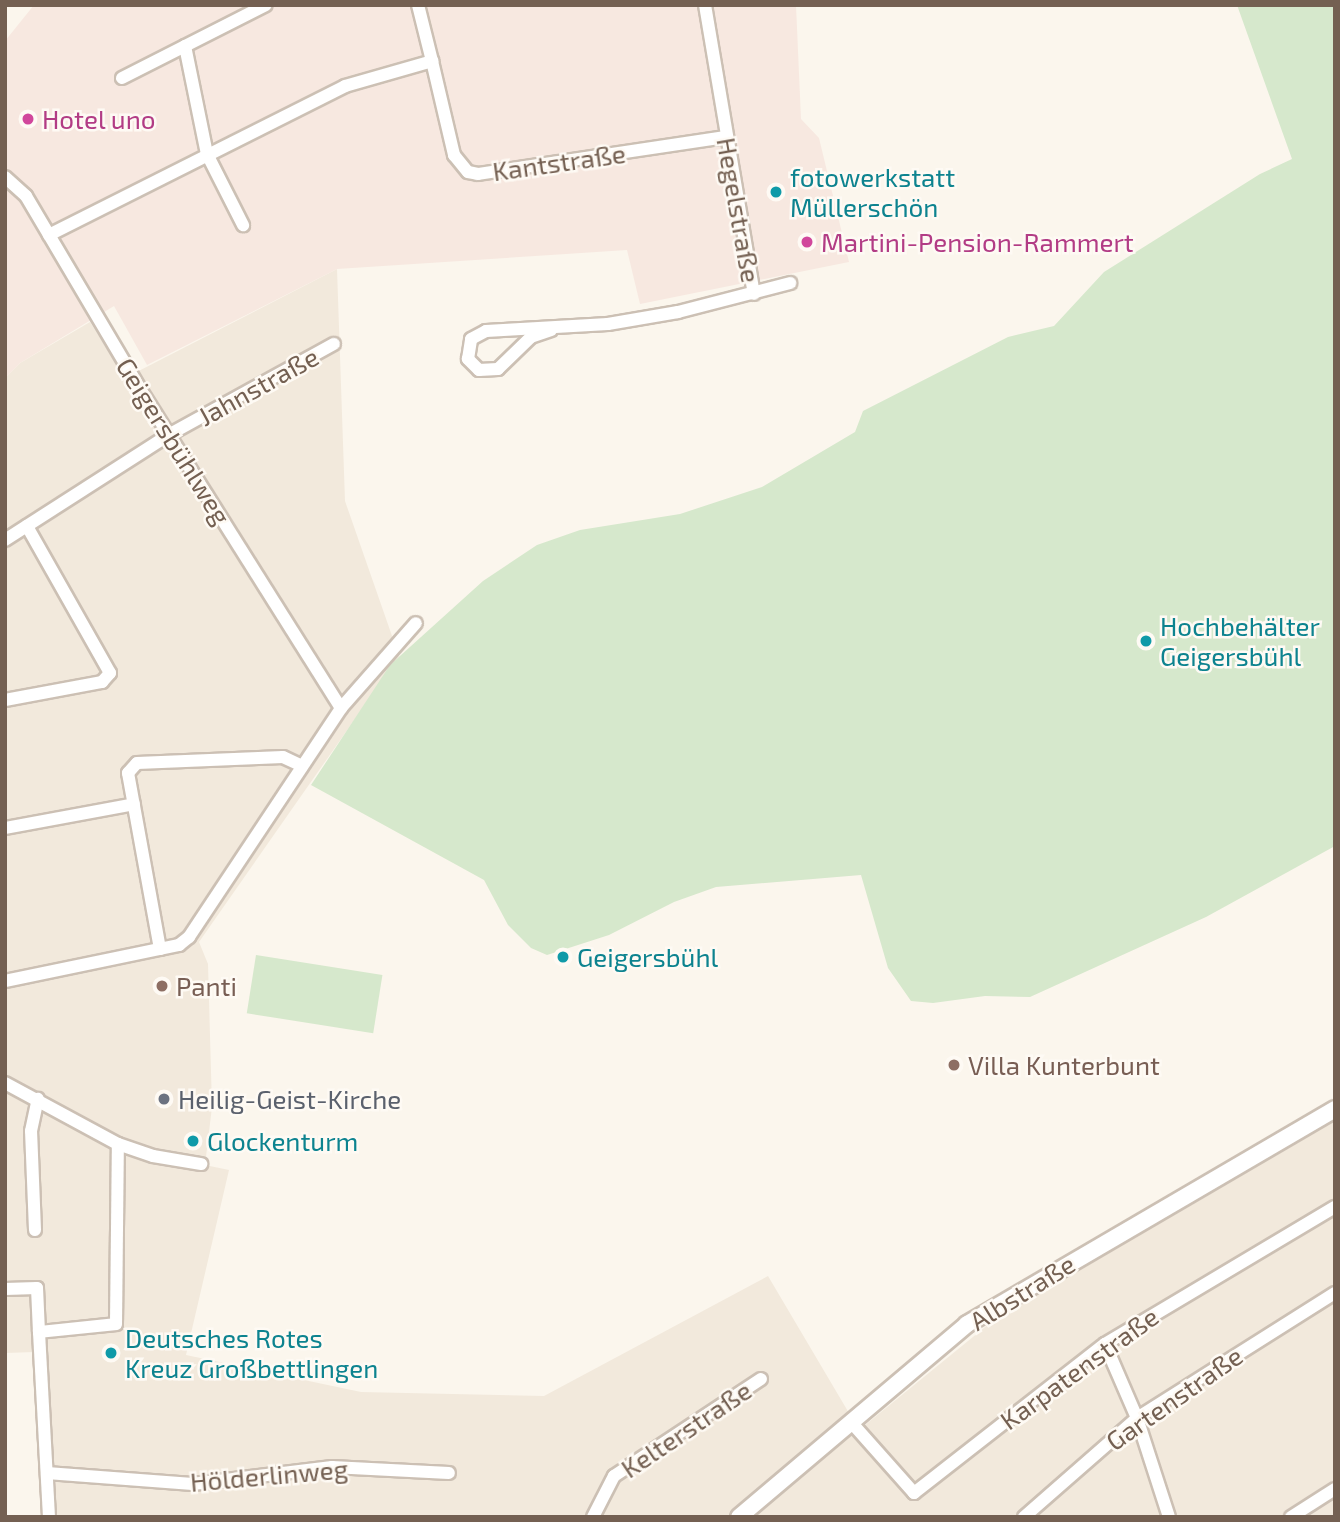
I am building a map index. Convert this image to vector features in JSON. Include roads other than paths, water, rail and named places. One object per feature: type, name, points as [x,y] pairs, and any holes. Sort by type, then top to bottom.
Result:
[{"type":"street","points":[[122,78],[266,5]]},
{"type":"street","points":[[49,235],[365,77],[432,61],[418,5]]},
{"type":"street","name":"Hegelstraße","points":[[551,330],[531,337],[498,369],[479,370],[468,359],[471,339],[486,331],[551,330],[678,312],[754,294],[705,5]]},
{"type":"street","points":[[185,46],[207,154],[243,225]]},
{"type":"street","name":"Kantstraße","points":[[432,61],[454,155],[468,172],[478,174],[726,137]]},
{"type":"street","name":"Geigersbühlweg","points":[[5,177],[26,196],[341,708]]},
{"type":"street","points":[[754,294],[790,283]]},
{"type":"street","name":"Jahnstraße","points":[[5,540],[170,434],[334,344]]},
{"type":"street","points":[[5,700],[103,682],[110,673],[27,526]]},
{"type":"street","points":[[5,981],[160,949],[189,937],[341,708],[416,623]]},
{"type":"street","points":[[160,949],[128,773],[137,763],[283,757],[302,765]]},
{"type":"street","points":[[5,828],[134,804]]},
{"type":"street","points":[[5,1083],[118,1144],[153,1156],[201,1164]]},
{"type":"street","points":[[35,1230],[31,1131],[38,1099]]},
{"type":"street","name":"Albstraße","points":[[739,1517],[923,1359],[1010,1296],[1335,1109]]},
{"type":"street","points":[[39,1332],[116,1324],[118,1144]]},
{"type":"street","name":"Karpatenstraße","points":[[851,1422],[915,1493],[1105,1344],[1335,1207]]},
{"type":"street","points":[[5,1289],[37,1288],[49,1517]]},
{"type":"street","name":"Gartenstraße","points":[[1024,1517],[1137,1418],[1335,1293]]},
{"type":"street","points":[[1105,1344],[1137,1418],[1169,1517]]},
{"type":"street","name":"Kelterstraße","points":[[593,1517],[614,1476],[761,1378]]},
{"type":"street","name":"Hölderlinweg","points":[[47,1473],[193,1484],[332,1467],[449,1473]]},
{"type":"street","points":[[1291,1517],[1335,1489]]},
{"type":"place","name":"Hotel uno","points":[[28,119]]},
{"type":"place","name":"fotowerkstatt Müllerschön","points":[[776,192]]},
{"type":"place","name":"Martini-Pension-Rammert","points":[[807,242]]},
{"type":"place","name":"Hochbehälter Geigersbühl","points":[[1146,641]]},
{"type":"place","name":"Geigersbühl","points":[[563,957]]},
{"type":"place","name":"Panti","points":[[162,986]]},
{"type":"place","name":"Villa Kunterbunt","points":[[954,1065]]},
{"type":"place","name":"Heilig-Geist-Kirche","points":[[164,1099]]},
{"type":"place","name":"Glockenturm","points":[[193,1141]]},
{"type":"place","name":"Deutsches Rotes Kreuz Großbettlingen","points":[[111,1353]]}]
